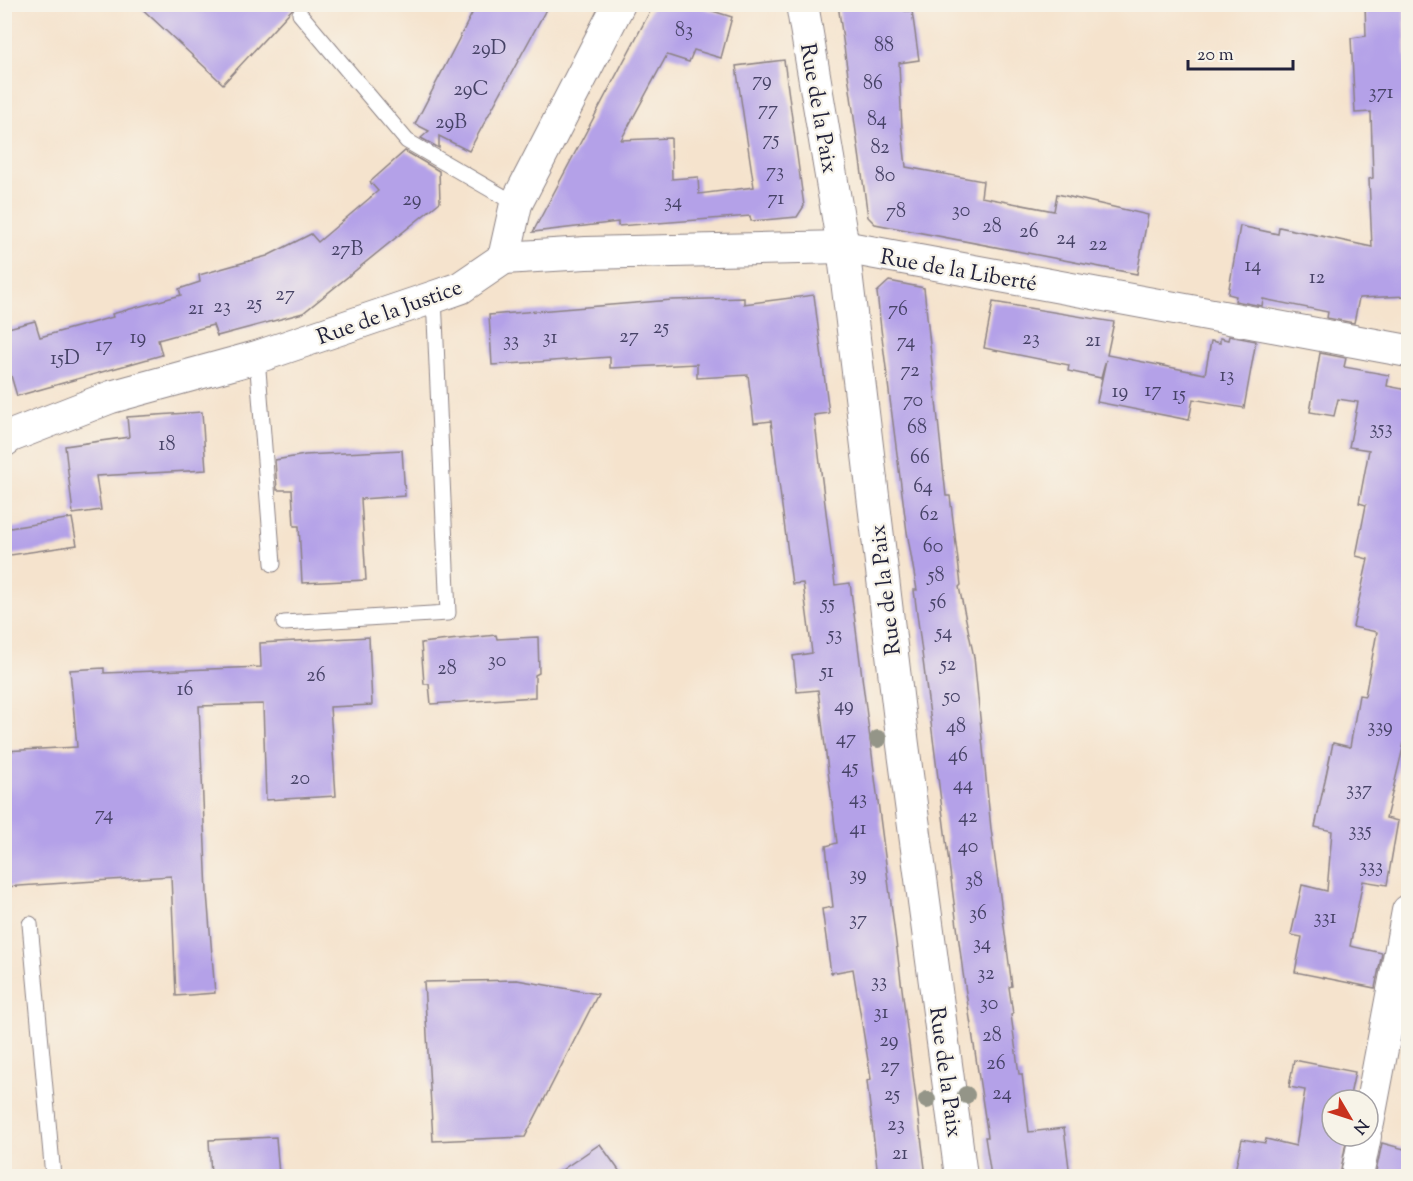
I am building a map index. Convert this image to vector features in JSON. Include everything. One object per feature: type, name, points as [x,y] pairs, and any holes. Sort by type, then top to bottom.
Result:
[{"type":"street","points":[[504,258],[516,204],[619,4]]},
{"type":"street","name":"Rue de la Paix","points":[[802,4],[843,248],[905,756],[961,1176]]},
{"type":"street","name":"Rue de la Liberté","points":[[504,258],[586,253],[843,248],[1408,351]]},
{"type":"street","name":"Rue de la Justice","points":[[4,441],[11,435],[111,397],[257,357],[460,288],[504,258]]},
{"type":"street","points":[[1375,1088],[1408,911]]},
{"type":"street","points":[[1357,1176],[1363,1148]]},
{"type":"lane","points":[[300,14],[407,141],[516,204]]},
{"type":"lane","points":[[284,623],[448,613],[434,297]]},
{"type":"lane","points":[[257,357],[273,564]]},
{"type":"lane","points":[[30,924],[53,1176]]},
{"type":"building","points":[[137,4],[297,4],[223,84]]},
{"type":"building","points":[[477,4],[549,4],[469,151],[439,136],[439,148],[421,138],[429,131],[415,124]]},
{"type":"building","points":[[654,4],[690,4],[732,17],[721,58],[694,50],[689,62],[667,55],[621,140],[671,138],[672,179],[698,177],[699,194],[754,187],[736,66],[784,60],[804,206],[797,217],[751,221],[750,216],[618,226],[618,222],[533,232]]},
{"type":"building","points":[[838,4],[904,4],[905,11],[912,11],[919,60],[899,63],[906,167],[983,181],[981,197],[1054,211],[1057,194],[1148,215],[1137,274],[875,224],[868,217]]},
{"type":"building","points":[[1365,4],[1404,4],[1408,109],[1408,296],[1359,298],[1354,323],[1327,318],[1328,312],[1263,299],[1262,306],[1235,301],[1236,296],[1228,294],[1240,226],[1278,234],[1279,227],[1372,247],[1369,179],[1373,178],[1371,112],[1355,113],[1351,38],[1366,36]]},
{"type":"building","points":[[405,151],[439,171],[440,202],[303,313],[217,336],[213,325],[158,340],[162,355],[17,396],[4,352],[4,329],[35,321],[40,337],[113,317],[112,314],[181,295],[179,289],[200,282],[199,275],[267,256],[311,234],[318,242],[378,191],[370,182]]},
{"type":"building","points":[[889,281],[924,288],[946,496],[950,496],[961,585],[959,587],[974,657],[991,829],[1012,986],[1009,987],[1013,1014],[1011,1015],[1019,1074],[1022,1074],[1029,1132],[1064,1128],[1070,1176],[991,1176],[985,1137],[988,1137],[963,973],[914,590],[917,590],[907,532],[881,329],[877,292]]},
{"type":"building","points":[[814,295],[829,413],[814,415],[835,585],[850,583],[926,1176],[878,1176],[867,1081],[871,1079],[853,969],[831,973],[822,909],[833,907],[826,846],[837,843],[818,690],[797,692],[793,656],[812,653],[803,583],[792,584],[771,421],[754,423],[748,375],[697,378],[697,364],[610,368],[610,357],[492,365],[489,315],[672,300],[744,298],[744,304]]},
{"type":"building","points":[[993,302],[1114,322],[1107,355],[1205,374],[1211,341],[1220,343],[1220,338],[1228,340],[1229,336],[1256,341],[1244,408],[1193,399],[1189,420],[1097,402],[1106,360],[1101,378],[1068,371],[1069,365],[984,348]]},
{"type":"building","points":[[1320,353],[1346,358],[1344,367],[1389,375],[1387,386],[1408,390],[1408,706],[1403,748],[1386,818],[1398,821],[1387,885],[1363,881],[1350,946],[1382,953],[1375,988],[1295,972],[1302,937],[1291,935],[1302,885],[1327,891],[1332,831],[1315,827],[1333,743],[1350,747],[1359,695],[1365,696],[1377,632],[1353,627],[1368,559],[1356,556],[1366,505],[1359,503],[1369,450],[1349,447],[1358,402],[1338,399],[1334,416],[1310,412]]},
{"type":"building","points":[[202,412],[206,470],[96,476],[101,510],[73,514],[65,446],[129,437],[127,417]]},
{"type":"building","points":[[402,450],[405,496],[361,499],[366,580],[302,583],[299,526],[294,526],[292,490],[277,490],[275,460],[305,455]]},
{"type":"building","points":[[72,518],[77,545],[4,556],[4,529]]},
{"type":"building","points":[[496,635],[497,639],[538,637],[539,673],[535,675],[535,697],[431,704],[429,684],[424,684],[421,643]]},
{"type":"building","points":[[369,637],[372,705],[330,707],[336,796],[266,800],[263,704],[199,706],[207,893],[215,993],[176,996],[171,876],[4,887],[4,751],[77,747],[70,670],[104,668],[104,673],[261,667],[260,643]]},
{"type":"building","points":[[517,980],[598,994],[525,1137],[433,1141],[424,982]]},
{"type":"building","points":[[1294,1060],[1355,1072],[1352,1088],[1320,1088],[1320,1148],[1345,1148],[1340,1176],[1263,1176],[1235,1171],[1242,1139],[1265,1143],[1266,1139],[1296,1146],[1305,1090],[1289,1087]]},
{"type":"building","points":[[276,1137],[279,1176],[211,1176],[209,1140]]},
{"type":"building","points":[[1382,1143],[1408,1150],[1408,1176],[1375,1176]]},
{"type":"building","points":[[600,1144],[623,1176],[553,1176]]}]
